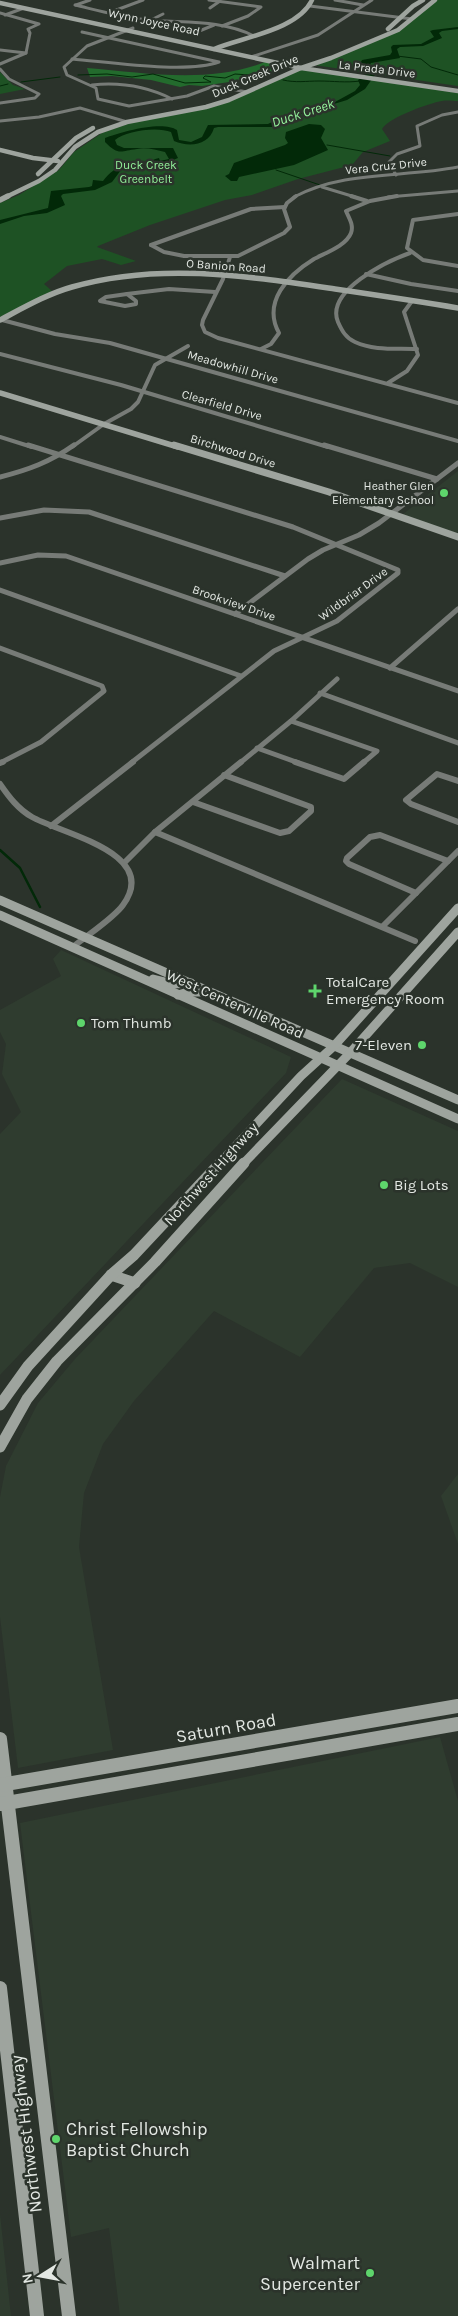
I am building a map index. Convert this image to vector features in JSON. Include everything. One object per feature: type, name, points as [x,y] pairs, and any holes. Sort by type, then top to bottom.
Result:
[{"type":"main road","name":"Wynn Joyce Road","points":[[5,0],[258,55],[300,66]]},
{"type":"main road","points":[[213,49],[290,22],[310,6],[312,0]]},
{"type":"main road","name":"Duck Creek Drive","points":[[0,194],[30,179],[54,160],[64,146],[72,139],[89,130],[119,119],[198,105],[239,90],[380,33],[390,28],[410,8],[423,0]]},
{"type":"main road","name":"Duck Creek Drive","points":[[0,200],[39,181],[55,170],[75,147],[98,132],[126,122],[206,107],[247,92],[300,66],[398,30],[435,0]]},
{"type":"main road","name":"Wynn Joyce Road","points":[[0,3],[251,58],[300,66]]},
{"type":"main road","points":[[24,8],[51,10]]},
{"type":"main road","name":"La Prada Drive","points":[[300,66],[458,90]]},
{"type":"main road","points":[[72,139],[84,141]]},
{"type":"main road","points":[[0,150],[33,158],[62,161]]},
{"type":"main road","name":"O Banion Road","points":[[1,320],[35,302],[71,287],[92,282],[160,273],[224,274],[458,308]]},
{"type":"main road","name":"Birchwood Drive","points":[[0,393],[329,492],[458,537]]},
{"type":"main road","name":"West Centerville Road","points":[[0,900],[87,936],[458,1100]]},
{"type":"main road","name":"Northwest Highway","points":[[0,1405],[28,1366],[111,1275],[134,1255],[320,1058],[334,1046],[458,908]]},
{"type":"main road","name":"West Centerville Road","points":[[0,915],[458,1119]]},
{"type":"main road","name":"Northwest Highway","points":[[0,1447],[16,1416],[42,1378],[135,1283],[221,1186],[337,1064],[350,1053],[458,932]]},
{"type":"main road","points":[[399,972],[416,979]]},
{"type":"main road","points":[[135,976],[173,984],[193,983]]},
{"type":"main road","points":[[178,995],[183,993],[214,992]]},
{"type":"main road","points":[[206,1178],[221,1186]]},
{"type":"main road","points":[[111,1275],[135,1283]]},
{"type":"main road","name":"Saturn Road","points":[[2,1785],[458,1706]]},
{"type":"main road","points":[[3,1803],[329,1748],[458,1724]]},
{"type":"main road","points":[[325,1730],[329,1748]]},
{"type":"main road","name":"Northwest Highway","points":[[0,1739],[3,1803],[69,2316]]},
{"type":"main road","points":[[135,1762],[138,1780]]},
{"type":"main road","name":"Northwest Highway","points":[[0,1988],[37,2316]]},
{"type":"street","points":[[90,0],[76,6],[151,20],[192,20],[222,26],[254,36]]},
{"type":"street","points":[[109,13],[143,0]]},
{"type":"street","points":[[209,0],[261,7],[248,16],[222,26]]},
{"type":"street","points":[[335,0],[364,5]]},
{"type":"street","points":[[251,58],[318,35],[372,0]]},
{"type":"street","points":[[210,8],[220,1]]},
{"type":"street","points":[[310,6],[412,19]]},
{"type":"street","points":[[5,15],[24,8]]},
{"type":"street","points":[[151,20],[164,14]]},
{"type":"street","points":[[0,15],[38,22],[28,29],[30,33],[26,53]]},
{"type":"street","points":[[197,32],[214,24]]},
{"type":"street","points":[[132,28],[87,46],[64,67],[67,75],[92,85],[133,86],[162,93],[173,99]]},
{"type":"street","points":[[72,59],[170,66],[212,66],[218,63],[215,60],[82,32]]},
{"type":"street","points":[[0,50],[26,53]]},
{"type":"street","points":[[0,64],[26,53]]},
{"type":"street","points":[[0,69],[8,79],[39,94],[35,98],[0,103]]},
{"type":"street","points":[[92,85],[98,92],[97,98],[129,106],[173,99],[214,86],[247,92]]},
{"type":"street","points":[[0,121],[39,117],[80,108],[126,122]]},
{"type":"street","points":[[396,175],[389,162],[397,154],[420,146],[417,126],[447,114],[458,112]]},
{"type":"street","name":"Vera Cruz Drive","points":[[285,207],[293,198],[322,186],[353,178],[458,167]]},
{"type":"street","points":[[322,186],[367,202]]},
{"type":"street","points":[[261,349],[271,344],[279,333],[272,318],[272,309],[279,292],[311,261],[346,240],[351,233],[352,224],[346,211],[352,207],[383,198],[458,192]]},
{"type":"street","points":[[285,207],[284,212],[290,227],[284,233],[246,254],[230,257],[184,256],[164,252],[150,245],[251,209],[285,207]]},
{"type":"street","points":[[458,214],[413,220],[407,248],[410,253],[423,260],[458,266]]},
{"type":"street","points":[[410,253],[399,256],[366,274],[349,291],[339,305],[336,315],[347,338],[377,347],[417,348]]},
{"type":"street","points":[[230,257],[230,266],[224,274],[203,320],[202,324],[205,332],[458,403]]},
{"type":"street","points":[[366,274],[411,284],[458,291]]},
{"type":"street","points":[[127,294],[136,304],[124,306],[100,301],[106,297],[127,294],[170,289],[215,292]]},
{"type":"street","points":[[388,383],[407,371],[415,362],[417,348],[404,312],[412,301]]},
{"type":"street","name":"Meadowhill Drive","points":[[1,320],[55,334],[110,343],[458,441]]},
{"type":"street","points":[[0,477],[33,469],[58,456],[104,424],[131,409],[138,402],[155,365],[188,346]]},
{"type":"street","name":"Clearfield Drive","points":[[0,354],[82,374],[438,479]]},
{"type":"street","points":[[450,401],[458,395]]},
{"type":"street","name":"Wildbriar Drive","points":[[0,437],[293,528],[395,568],[398,574],[337,621],[274,651],[52,826]]},
{"type":"street","points":[[236,614],[285,576],[323,550],[360,536],[438,479],[458,462]]},
{"type":"street","points":[[0,511],[2,517],[56,508],[89,512],[285,576]]},
{"type":"street","name":"Brookview Drive","points":[[0,563],[38,555],[66,556],[458,691]]},
{"type":"street","points":[[0,590],[241,676]]},
{"type":"street","points":[[390,668],[458,609]]},
{"type":"street","points":[[0,648],[102,686],[104,691],[37,745],[22,754],[0,763]]},
{"type":"street","points":[[125,862],[156,832],[291,721],[337,679]]},
{"type":"street","points":[[320,693],[458,743]]},
{"type":"street","points":[[257,748],[344,778],[377,751],[291,721]]},
{"type":"street","points":[[458,781],[437,774],[406,800],[410,804],[458,822]]},
{"type":"street","points":[[193,802],[280,833],[289,831],[312,809],[224,775]]},
{"type":"street","points":[[0,784],[15,803],[30,816],[112,851],[125,862],[131,874],[132,885],[123,906],[73,948]]},
{"type":"street","points":[[156,832],[415,941]]},
{"type":"street","points":[[416,893],[349,864],[346,858],[370,837],[380,835],[448,861]]},
{"type":"street","points":[[382,926],[458,850]]},
{"type":"shaded area","name":"Heather Glen Elementary School","points":[[458,471],[458,534],[402,515]]},
{"type":"shaded area","points":[[61,950],[291,1057],[286,1073],[0,1375],[0,1134],[21,1112],[2,1074],[6,1044],[0,1032],[0,1010],[61,976],[53,959]]},
{"type":"shaded area","points":[[342,1079],[458,1131],[458,1287],[410,1263],[374,1268],[300,1357],[214,1311],[134,1401],[103,1444],[84,1493],[79,1547],[113,1750],[18,1768],[0,1617],[0,1497],[6,1466],[38,1403],[75,1359]]},
{"type":"shaded area","points":[[458,1474],[458,1544],[441,1496]]},
{"type":"shaded area","points":[[440,1737],[458,1801],[458,2316],[120,2316],[109,2228],[71,2237],[20,1823]]},
{"type":"shaded area","points":[[0,2214],[11,2316],[0,2316]]},
{"type":"green space","points":[[437,0],[458,0],[458,86],[314,65],[386,36]]},
{"type":"green space","points":[[265,62],[286,67],[247,84],[236,81],[180,87],[151,80],[112,76],[90,77],[87,68],[154,74],[200,75],[244,69]]},
{"type":"green space","name":"Duck Creek Greenbelt","points":[[301,69],[458,93],[458,101],[436,102],[392,120],[382,129],[390,141],[363,152],[352,165],[298,179],[252,195],[225,200],[150,225],[98,246],[136,261],[121,265],[102,259],[67,266],[44,284],[52,291],[0,317],[0,203],[19,195],[59,170],[74,152],[102,133],[136,121],[204,109]]},
{"type":"green space","points":[[0,72],[13,85],[25,89],[0,94]]},
{"type":"water","name":"Duck Creek","points":[[458,27],[458,29],[442,31],[439,33],[442,38],[423,46],[400,47],[397,49],[400,58],[371,63],[369,66],[377,72],[365,89],[347,100],[301,114],[276,127],[218,127],[214,128],[208,138],[198,144],[174,141],[171,132],[165,130],[133,132],[115,140],[117,145],[124,148],[140,148],[120,152],[105,142],[105,138],[131,130],[162,126],[177,130],[179,140],[191,142],[202,137],[208,125],[268,124],[284,116],[335,102],[355,91],[360,85],[358,80],[369,72],[360,64],[362,60],[390,55],[393,45],[421,44],[434,37],[430,31]]},
{"type":"water","points":[[309,124],[321,125],[325,129],[321,138],[328,150],[294,165],[239,177],[237,181],[231,181],[225,176],[229,174],[234,163],[285,145],[288,143],[285,138],[286,132]]},
{"type":"water","points":[[140,148],[173,148],[178,158],[166,163],[121,170],[112,182],[95,190],[63,194],[61,196],[65,205],[47,213],[24,216],[0,224],[0,220],[48,208],[51,191],[92,186],[93,180],[103,181],[117,168],[146,163],[159,158],[160,161],[169,159],[165,152]]},
{"type":"waterway","points":[[397,56],[421,59],[431,67],[458,75]]},
{"type":"waterway","points":[[78,75],[107,74],[132,77],[153,74],[185,83],[211,82],[203,78],[205,76],[225,78],[235,74],[263,76]]},
{"type":"waterway","points":[[21,82],[60,77]]},
{"type":"waterway","points":[[283,80],[297,82],[360,81]]},
{"type":"waterway","points":[[0,86],[8,84]]},
{"type":"waterway","points":[[327,145],[390,156]]},
{"type":"waterway","points":[[276,170],[320,185]]},
{"type":"waterway","points":[[0,850],[20,868],[40,907]]},
{"type":"place","name":"Heather Glen Elementary School","points":[[444,493]]},
{"type":"place","name":"TotalCare Emergency Room","points":[[315,991]]},
{"type":"place","name":"Tom Thumb","points":[[81,1023]]},
{"type":"place","name":"7-Eleven","points":[[422,1045]]},
{"type":"place","name":"Big Lots","points":[[384,1185]]},
{"type":"place","name":"Christ Fellowship Baptist Church","points":[[56,2139]]},
{"type":"place","name":"Walmart Supercenter","points":[[370,2273]]}]
